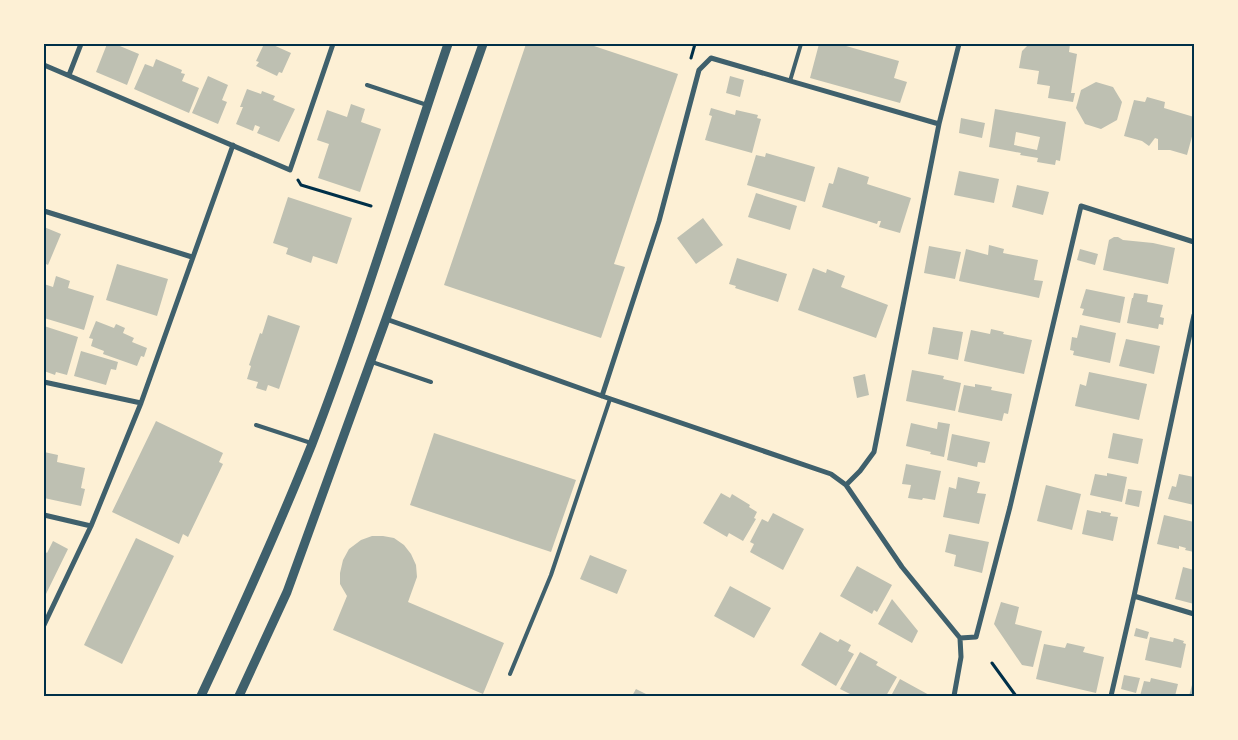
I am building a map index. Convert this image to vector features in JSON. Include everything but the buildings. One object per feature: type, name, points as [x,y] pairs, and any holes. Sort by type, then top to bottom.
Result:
[{"type":"street","points":[[70,75],[81,44]]},
{"type":"street","points":[[44,65],[290,170],[333,44]]},
{"type":"street","points":[[201,696],[264,558],[312,443],[362,307],[448,44]]},
{"type":"street","points":[[238,696],[286,592],[386,319],[483,44]]},
{"type":"street","points":[[846,485],[860,471],[874,452],[939,124],[959,44]]},
{"type":"street","points":[[602,396],[659,220],[699,70],[711,58],[939,124]]},
{"type":"street","points":[[44,625],[91,526],[141,403],[233,145]]},
{"type":"street","points":[[960,638],[976,638],[1012,497],[1081,206],[1194,242]]},
{"type":"street","points":[[44,211],[192,256]]},
{"type":"street","points":[[1110,696],[1134,596],[1194,315]]},
{"type":"street","points":[[386,319],[610,399],[808,464],[831,474],[846,485],[902,567],[960,638],[961,656],[954,696]]},
{"type":"street","points":[[44,382],[141,403]]},
{"type":"street","points":[[44,516],[91,526]]},
{"type":"street","points":[[1134,596],[1194,614]]},
{"type":"lane","points":[[790,81],[801,44]]},
{"type":"lane","points":[[367,85],[427,105]]},
{"type":"lane","points":[[370,361],[432,382]]},
{"type":"lane","points":[[510,674],[550,575],[610,399]]},
{"type":"lane","points":[[256,425],[312,443]]},
{"type":"path","points":[[290,170],[300,184],[371,206]]},
{"type":"path","points":[[992,662],[1016,696]]}]
